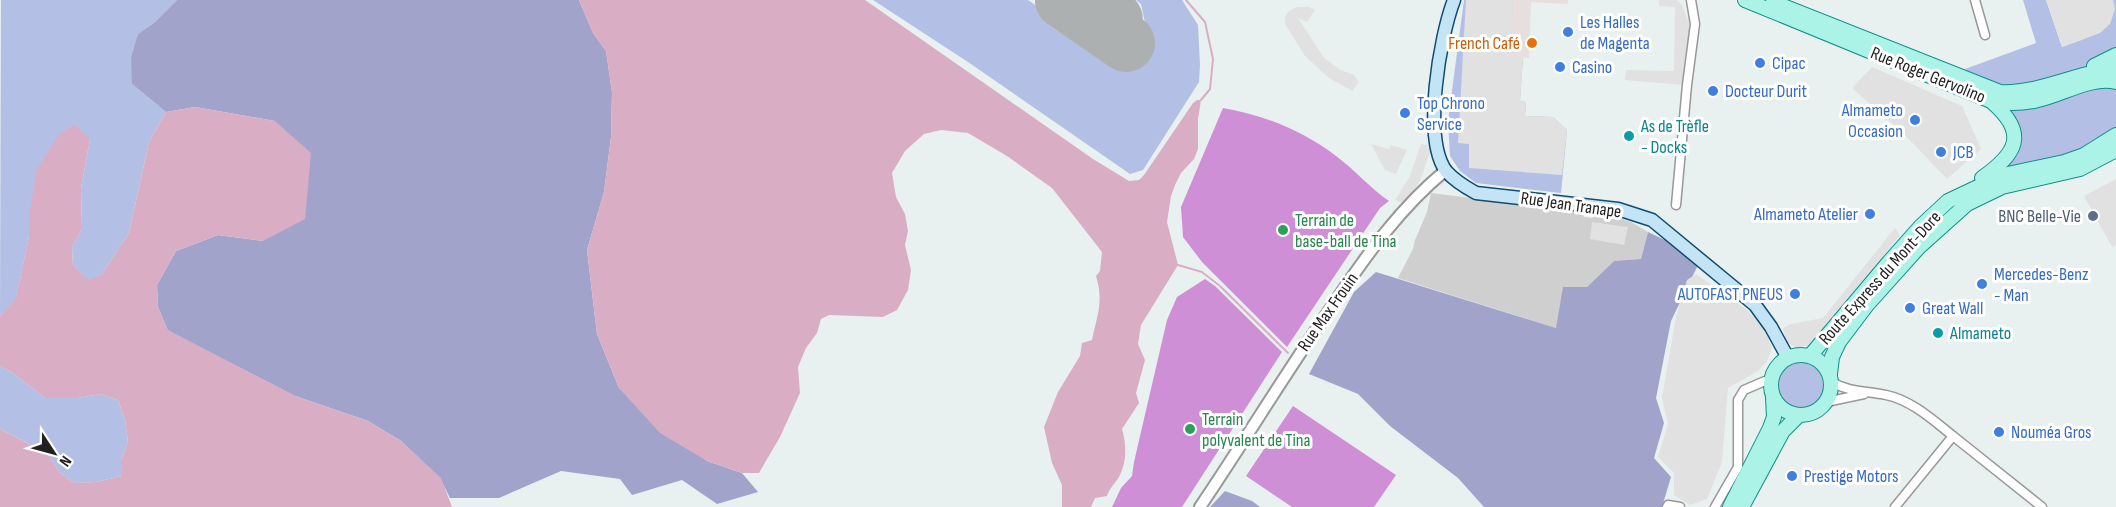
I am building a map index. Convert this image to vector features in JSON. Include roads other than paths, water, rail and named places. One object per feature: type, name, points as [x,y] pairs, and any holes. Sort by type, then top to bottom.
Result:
[{"type":"main road","points":[[1447,0],[1448,17]]},
{"type":"main road","points":[[1446,170],[1434,137],[1434,102],[1448,17],[1454,0]]},
{"type":"main road","name":"Rue Roger Gervolino","points":[[1745,0],[1991,101],[2012,104],[2029,102],[2094,82],[2109,80],[2116,82]]},
{"type":"main road","name":"Rue Roger Gervolino","points":[[1769,0],[2000,92],[2025,92],[2094,71],[2116,68]]},
{"type":"main road","points":[[2052,83],[2116,55]]},
{"type":"main road","points":[[1948,201],[2000,166],[2009,156],[2014,136],[2012,126],[2006,114],[1991,101]]},
{"type":"main road","name":"Route Express du Mont-Dore","points":[[1810,356],[1889,262],[1948,201],[2004,176],[2084,155],[2116,135]]},
{"type":"main road","name":"Route Express du Mont-Dore","points":[[1831,378],[1832,357],[1839,342],[1867,304],[1919,247],[1967,204],[2002,187],[2080,169],[2116,150]]},
{"type":"main road","name":"Rue Jean Tranape","points":[[1446,170],[1465,188],[1476,193],[1618,209],[1652,220],[1755,305],[1771,327],[1788,358]]},
{"type":"main road","points":[[1730,507],[1774,417],[1772,388],[1776,369],[1788,358],[1810,356],[1818,360],[1831,378],[1831,392],[1826,402],[1815,412],[1799,415],[1783,409],[1772,388]]},
{"type":"main road","points":[[1742,507],[1783,430],[1799,415]]},
{"type":"street","points":[[1676,205],[1695,24],[1691,0]]},
{"type":"street","points":[[1976,0],[1985,35]]},
{"type":"street","name":"Rue Max Frouin","points":[[1200,507],[1356,270],[1421,190],[1446,170]]},
{"type":"street","points":[[1831,378],[1845,388],[1887,395],[1909,403],[2042,507]]},
{"type":"street","points":[[1715,507],[1738,467],[1738,400],[1744,390],[1765,381],[1772,388]]},
{"type":"street","points":[[1826,402],[1868,393]]},
{"type":"street","points":[[1895,507],[1953,436]]},
{"type":"street","points":[[1667,507],[1668,505],[1680,507]]},
{"type":"waterway","points":[[1186,0],[1205,22],[1213,59],[1210,89],[1201,100]]},
{"type":"waterway","points":[[1178,265],[1202,272],[1220,286],[1288,353]]},
{"type":"place","name":"Les Halles de Magenta","points":[[1568,32]]},
{"type":"place","name":"French Café","points":[[1532,43]]},
{"type":"place","name":"Cipac","points":[[1760,63]]},
{"type":"place","name":"Casino","points":[[1560,67]]},
{"type":"place","name":"Docteur Durit","points":[[1713,91]]},
{"type":"place","name":"Top Chrono Service","points":[[1405,113]]},
{"type":"place","name":"Almameto Occasion","points":[[1915,120]]},
{"type":"place","name":"As de Trèfle - Docks","points":[[1629,136]]},
{"type":"place","name":"JCB","points":[[1941,152]]},
{"type":"place","name":"Almameto Atelier","points":[[1870,214]]},
{"type":"place","name":"BNC Belle-Vie","points":[[2093,216]]},
{"type":"place","name":"Terrain de base-ball de Tina","points":[[1283,230]]},
{"type":"place","name":"Mercedes-Benz - Man","points":[[1982,284]]},
{"type":"place","name":"AUTOFAST PNEUS","points":[[1795,294]]},
{"type":"place","name":"Great Wall","points":[[1910,308]]},
{"type":"place","name":"Almameto","points":[[1938,333]]},
{"type":"place","name":"Terrain polyvalent de Tina","points":[[1190,429]]},
{"type":"place","name":"Nouméa Gros","points":[[1999,432]]},
{"type":"place","name":"Prestige Motors","points":[[1792,476]]}]
